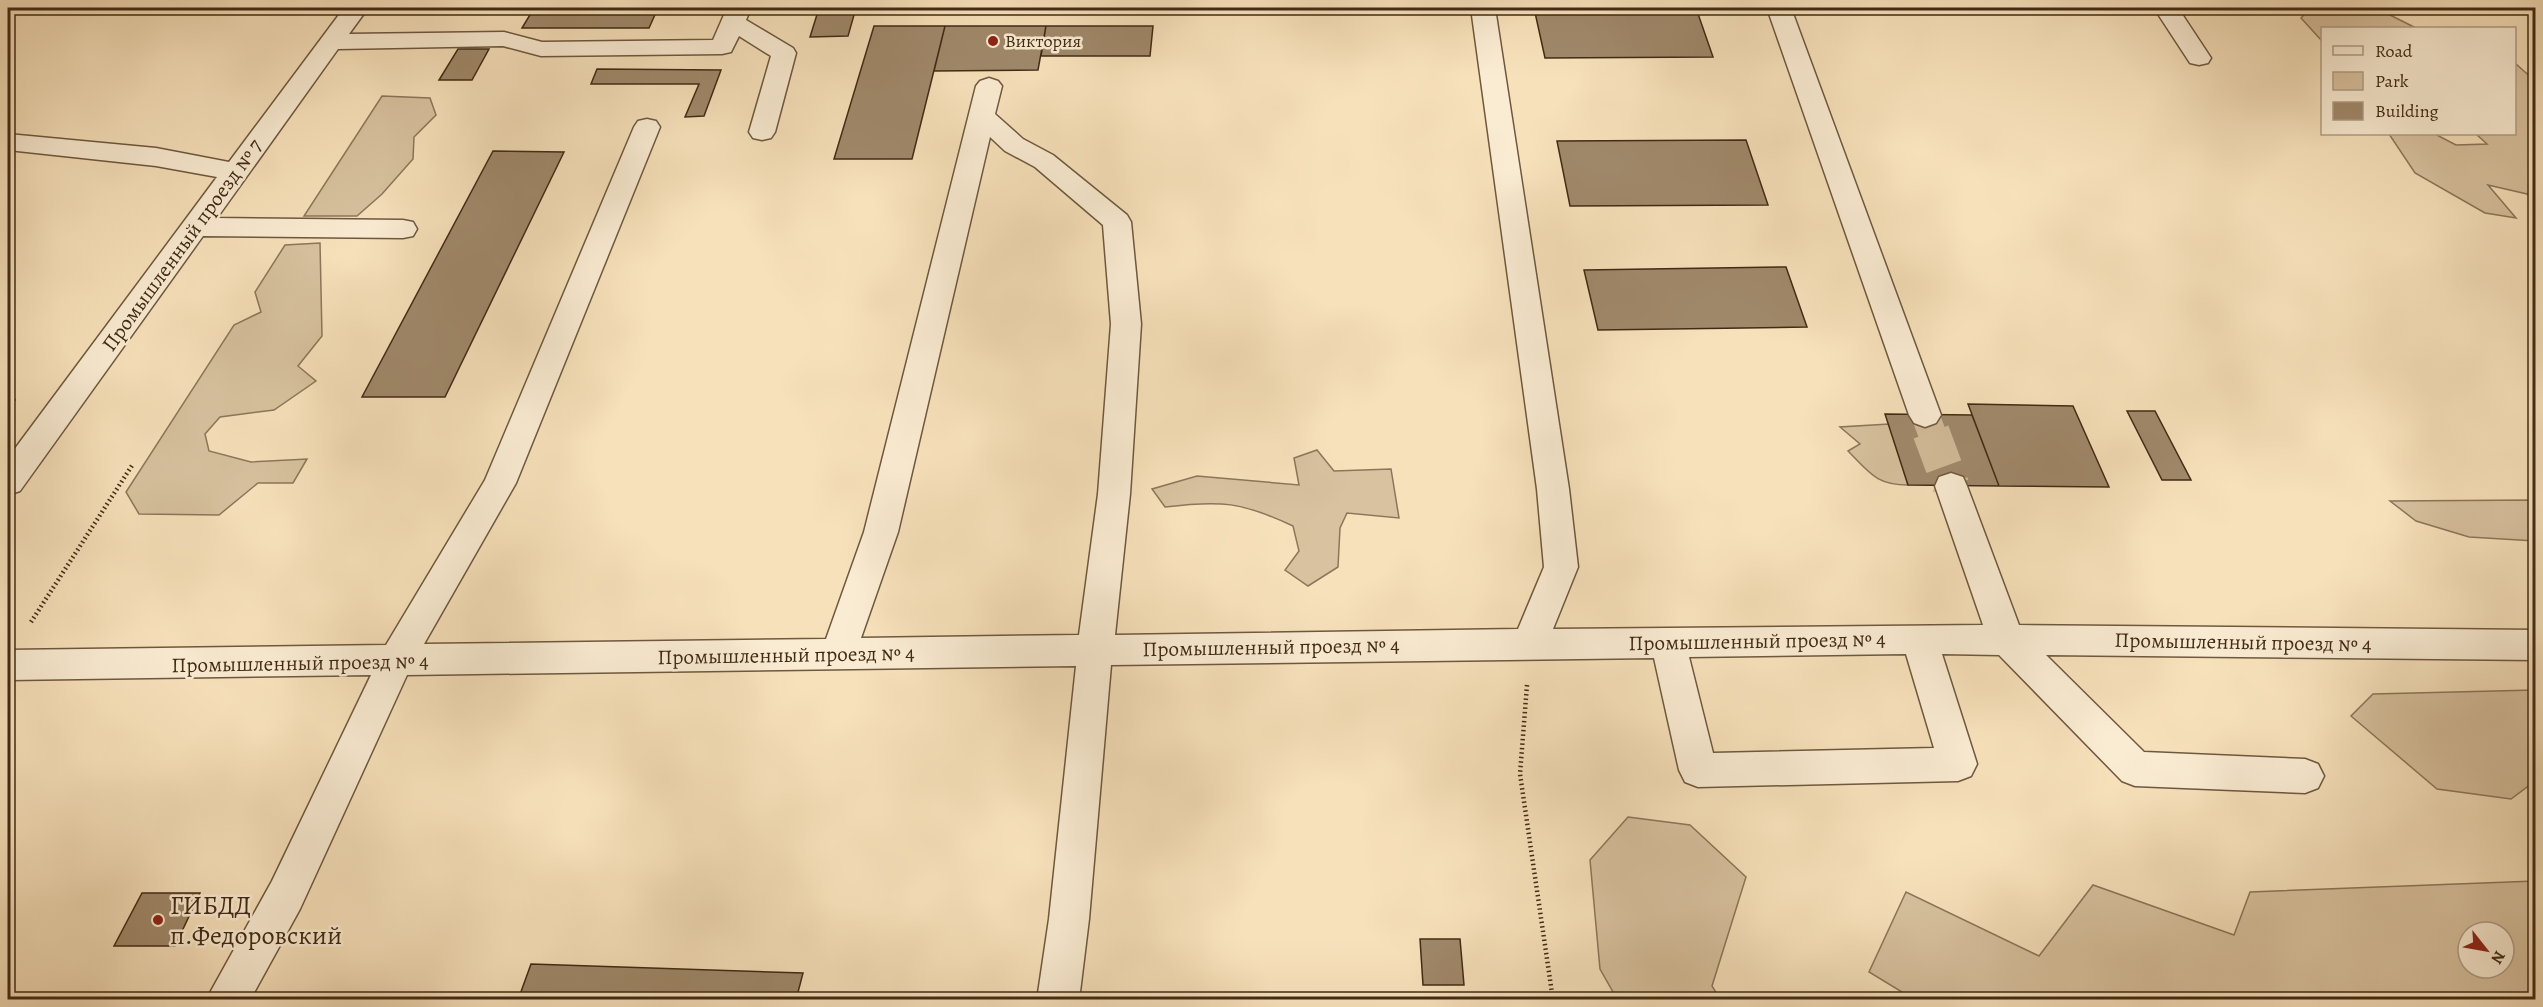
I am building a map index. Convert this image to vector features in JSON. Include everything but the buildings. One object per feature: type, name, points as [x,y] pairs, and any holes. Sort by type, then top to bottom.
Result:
[{"type":"street","name":"Промышленный проезд № 7","points":[[8,482],[356,8]]},
{"type":"street","points":[[1483,8],[1552,489],[1561,567],[1530,643]]},
{"type":"street","points":[[1779,8],[1924,415]]},
{"type":"street","points":[[2166,8],[2199,58]]},
{"type":"street","points":[[331,42],[504,39],[541,49],[722,47],[736,15],[784,53],[762,132]]},
{"type":"street","points":[[838,654],[881,532],[986,101],[1014,145],[1044,161],[1117,222],[1126,324],[1114,494],[1095,650],[1069,919],[1058,999]]},
{"type":"street","points":[[227,999],[286,895],[395,662],[500,483],[647,127]]},
{"type":"street","points":[[8,141],[156,157],[236,172]]},
{"type":"street","points":[[195,228],[403,229]]},
{"type":"street","points":[[1951,486],[2006,639],[2135,769],[2305,776]]},
{"type":"street","points":[[1668,642],[1698,770],[1958,764],[1920,639]]},
{"type":"street","name":"Промышленный проезд № 4","points":[[8,665],[395,662],[1530,643],[1920,639],[2535,645]]},
{"type":"path","points":[[30,622],[134,464]]},
{"type":"path","points":[[1530,643],[1520,774],[1553,999]]},
{"type":"green space","points":[[2311,8],[2376,8],[2414,27],[2321,27],[2321,40],[2301,18]]},
{"type":"green space","points":[[2516,64],[2535,81],[2535,202],[2527,194],[2488,185],[2516,218],[2485,213],[2415,173],[2390,135],[2437,135],[2456,145],[2487,144],[2477,135],[2516,135]]},
{"type":"green space","points":[[382,96],[430,98],[436,115],[414,137],[413,159],[382,194],[357,216],[304,216]]},
{"type":"green space","points":[[320,243],[322,336],[298,366],[316,381],[274,410],[220,417],[205,434],[209,451],[251,462],[307,459],[293,483],[258,483],[219,515],[139,514],[126,492],[234,325],[261,312],[255,292],[285,245]]},
{"type":"green space","points":[[1889,424],[1908,485],[1888,483],[1868,471],[1848,451],[1860,444],[1840,427]]},
{"type":"green space","points":[[1317,450],[1334,471],[1391,469],[1399,518],[1347,513],[1340,528],[1338,567],[1308,586],[1285,570],[1299,551],[1293,526],[1259,512],[1231,505],[1201,504],[1165,507],[1152,489],[1197,476],[1299,485],[1294,458]]},
{"type":"green space","points":[[2535,500],[2535,541],[2469,537],[2416,521],[2390,501]]},
{"type":"green space","points":[[2535,690],[2535,781],[2511,799],[2437,789],[2351,716],[2373,694]]},
{"type":"green space","points":[[1628,817],[1690,825],[1746,877],[1712,986],[1720,999],[1617,999],[1600,969],[1590,860]]},
{"type":"green space","points":[[2535,881],[2535,999],[1915,1000],[1869,972],[1906,892],[2039,956],[2093,885],[2234,935],[2250,892]]},
{"type":"tunnel","points":[[1925,415],[1932,433]]},
{"type":"tunnel","points":[[1931,432],[1951,486]]},
{"type":"place","name":"Виктория","points":[[993,41]]},
{"type":"place","name":"ГИБДД п.Федоровский","points":[[158,920]]}]
